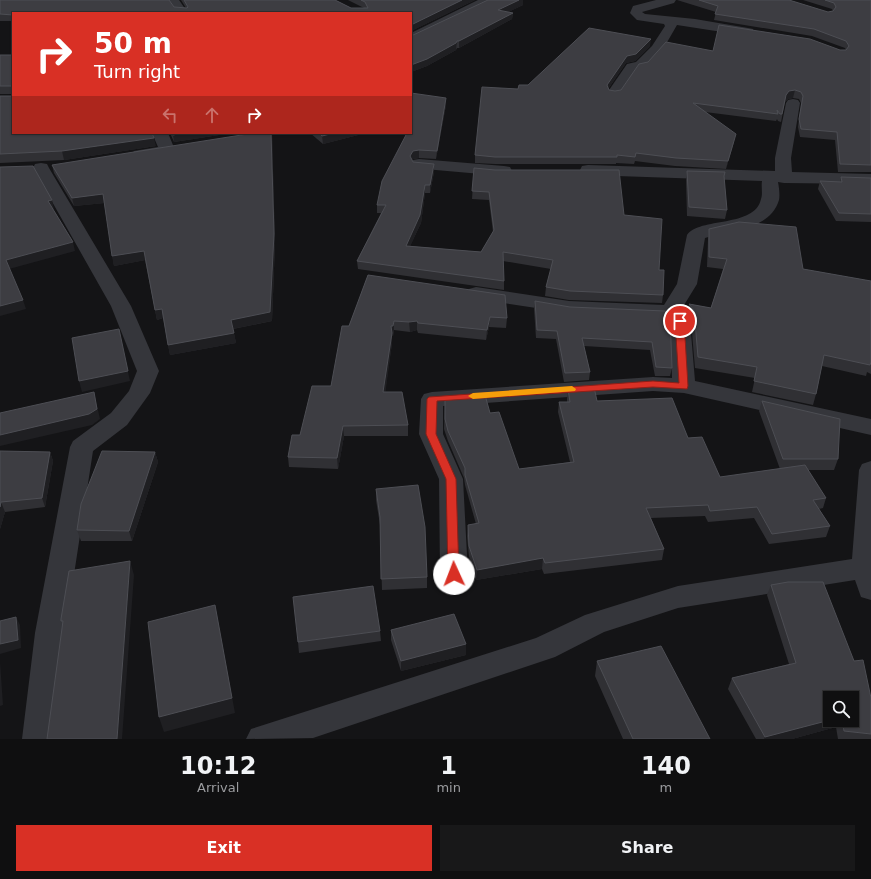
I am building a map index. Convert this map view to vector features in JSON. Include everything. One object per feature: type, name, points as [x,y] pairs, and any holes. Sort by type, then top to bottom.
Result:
[{"type":"street","points":[[173,0],[181,12]]},
{"type":"street","points":[[412,38],[488,0]]},
{"type":"street","points":[[670,0],[636,9],[636,13],[641,16],[670,21],[695,23],[763,34]]},
{"type":"street","points":[[614,93],[632,68],[641,65],[657,48],[671,26],[670,21]]},
{"type":"street","points":[[670,311],[687,284],[696,235],[710,230],[743,223],[762,214],[770,200],[783,158],[793,103]]},
{"type":"street","points":[[123,157],[174,149],[161,134]]},
{"type":"street","points":[[419,164],[495,171],[518,170]]},
{"type":"street","points":[[38,739],[50,633],[82,447],[119,419],[138,393],[148,371],[121,306],[42,168]]},
{"type":"street","points":[[572,170],[645,171],[777,178],[871,179]]},
{"type":"street","points":[[459,291],[569,307],[670,311],[680,321],[684,386]]},
{"type":"street","points":[[454,574],[451,479],[431,434],[432,399],[653,384],[684,386],[871,427]]},
{"type":"street","points":[[262,739],[313,724],[545,648],[595,623],[678,597],[868,578],[866,530],[871,472]]},
{"type":"building","points":[[0,0],[169,0],[174,7],[187,8],[188,7],[184,0],[335,0],[351,8],[368,8],[365,2],[361,0],[462,0],[412,25],[412,12],[12,12],[12,15],[0,14]]},
{"type":"building","points":[[488,0],[519,0],[498,10],[513,13],[457,41],[456,43],[427,59],[412,65],[412,36]]},
{"type":"building","points":[[699,0],[789,0],[828,12],[833,11],[836,7],[834,3],[825,0],[871,0],[871,165],[840,164],[837,132],[801,129],[799,119],[803,96],[801,92],[795,90],[789,91],[786,95],[782,114],[780,114],[777,110],[778,114],[693,103],[736,134],[728,161],[676,158],[636,153],[635,157],[617,155],[617,157],[495,157],[475,155],[482,87],[518,89],[519,85],[528,85],[589,28],[651,39],[636,54],[627,56],[607,85],[609,90],[615,91],[621,90],[639,64],[648,62],[666,42],[713,51],[719,25],[810,39],[840,50],[846,50],[849,46],[846,41],[814,29],[715,14],[718,6]]},
{"type":"building","points":[[0,55],[12,55],[12,86],[0,86]]},
{"type":"building","points":[[412,93],[446,98],[437,151],[413,151],[410,156],[413,162],[434,164],[430,185],[425,185],[420,215],[406,246],[481,252],[494,230],[489,192],[472,191],[474,168],[495,170],[619,170],[624,215],[662,219],[659,270],[664,270],[663,295],[570,291],[546,287],[553,260],[503,252],[504,281],[357,261],[386,205],[377,205],[382,181],[406,134],[412,134]]},
{"type":"building","points":[[0,96],[12,96],[12,134],[152,134],[154,138],[62,151],[0,154]]},
{"type":"building","points":[[248,134],[271,134],[274,234],[270,312],[231,320],[234,333],[168,345],[162,309],[155,310],[144,251],[112,256],[103,194],[72,198],[52,165]]},
{"type":"building","points":[[33,166],[52,200],[48,201],[73,242],[6,260],[23,300],[0,306],[0,167]]},
{"type":"building","points":[[687,171],[725,172],[724,176],[727,210],[689,207]]},
{"type":"building","points":[[841,177],[871,178],[871,214],[839,213],[820,181],[842,182]]},
{"type":"building","points":[[739,222],[796,227],[803,269],[871,281],[870,365],[824,355],[816,394],[754,381],[757,367],[698,357],[694,310],[689,304],[711,308],[727,259],[709,257],[709,229]]},
{"type":"building","points":[[368,275],[505,295],[507,318],[490,317],[487,330],[418,323],[417,321],[394,321],[393,326],[391,326],[392,333],[383,392],[402,392],[408,425],[343,426],[337,458],[288,457],[292,435],[300,435],[312,386],[331,386],[342,326],[349,326]]},
{"type":"building","points":[[535,301],[570,307],[665,311],[670,315],[672,368],[656,367],[652,342],[582,338],[590,372],[565,373],[557,331],[537,330]]},
{"type":"building","points":[[119,329],[128,371],[79,381],[72,338]]},
{"type":"building","points":[[594,387],[597,401],[672,398],[688,438],[702,437],[720,477],[805,465],[826,498],[813,500],[830,526],[772,534],[757,507],[710,511],[708,505],[646,508],[664,549],[545,563],[543,558],[477,570],[469,546],[468,525],[479,523],[465,475],[465,468],[448,431],[445,419],[445,398],[485,395],[490,413],[499,412],[519,469],[574,462],[559,402],[570,402],[568,389]]},
{"type":"building","points":[[94,392],[97,409],[89,414],[0,435],[0,413]]},
{"type":"building","points":[[762,401],[840,419],[838,459],[783,459]]},
{"type":"building","points":[[0,451],[50,452],[42,498],[1,502],[0,507]]},
{"type":"building","points":[[102,451],[155,452],[129,531],[77,530],[81,504]]},
{"type":"building","points":[[418,485],[425,527],[427,577],[381,579],[380,517],[376,489]]},
{"type":"building","points":[[130,561],[117,739],[47,739],[63,621],[61,621],[61,619],[69,571]]},
{"type":"building","points":[[788,582],[823,582],[854,661],[863,660],[871,698],[871,734],[844,731],[843,727],[859,727],[859,691],[823,691],[823,722],[765,737],[732,678],[796,663],[771,585]]},
{"type":"building","points":[[373,586],[380,631],[298,642],[293,597]]},
{"type":"building","points":[[215,605],[232,698],[159,717],[148,622]]},
{"type":"building","points":[[454,614],[466,644],[401,661],[391,630]]},
{"type":"building","points":[[16,617],[18,640],[0,644],[0,621]]},
{"type":"building","points":[[661,646],[710,739],[633,739],[597,661]]},
{"type":"slow traffic","points":[[473,396],[572,389]]},
{"type":"route","points":[[454,574],[451,479],[431,434],[432,399],[653,384],[684,386],[680,321]]}]
